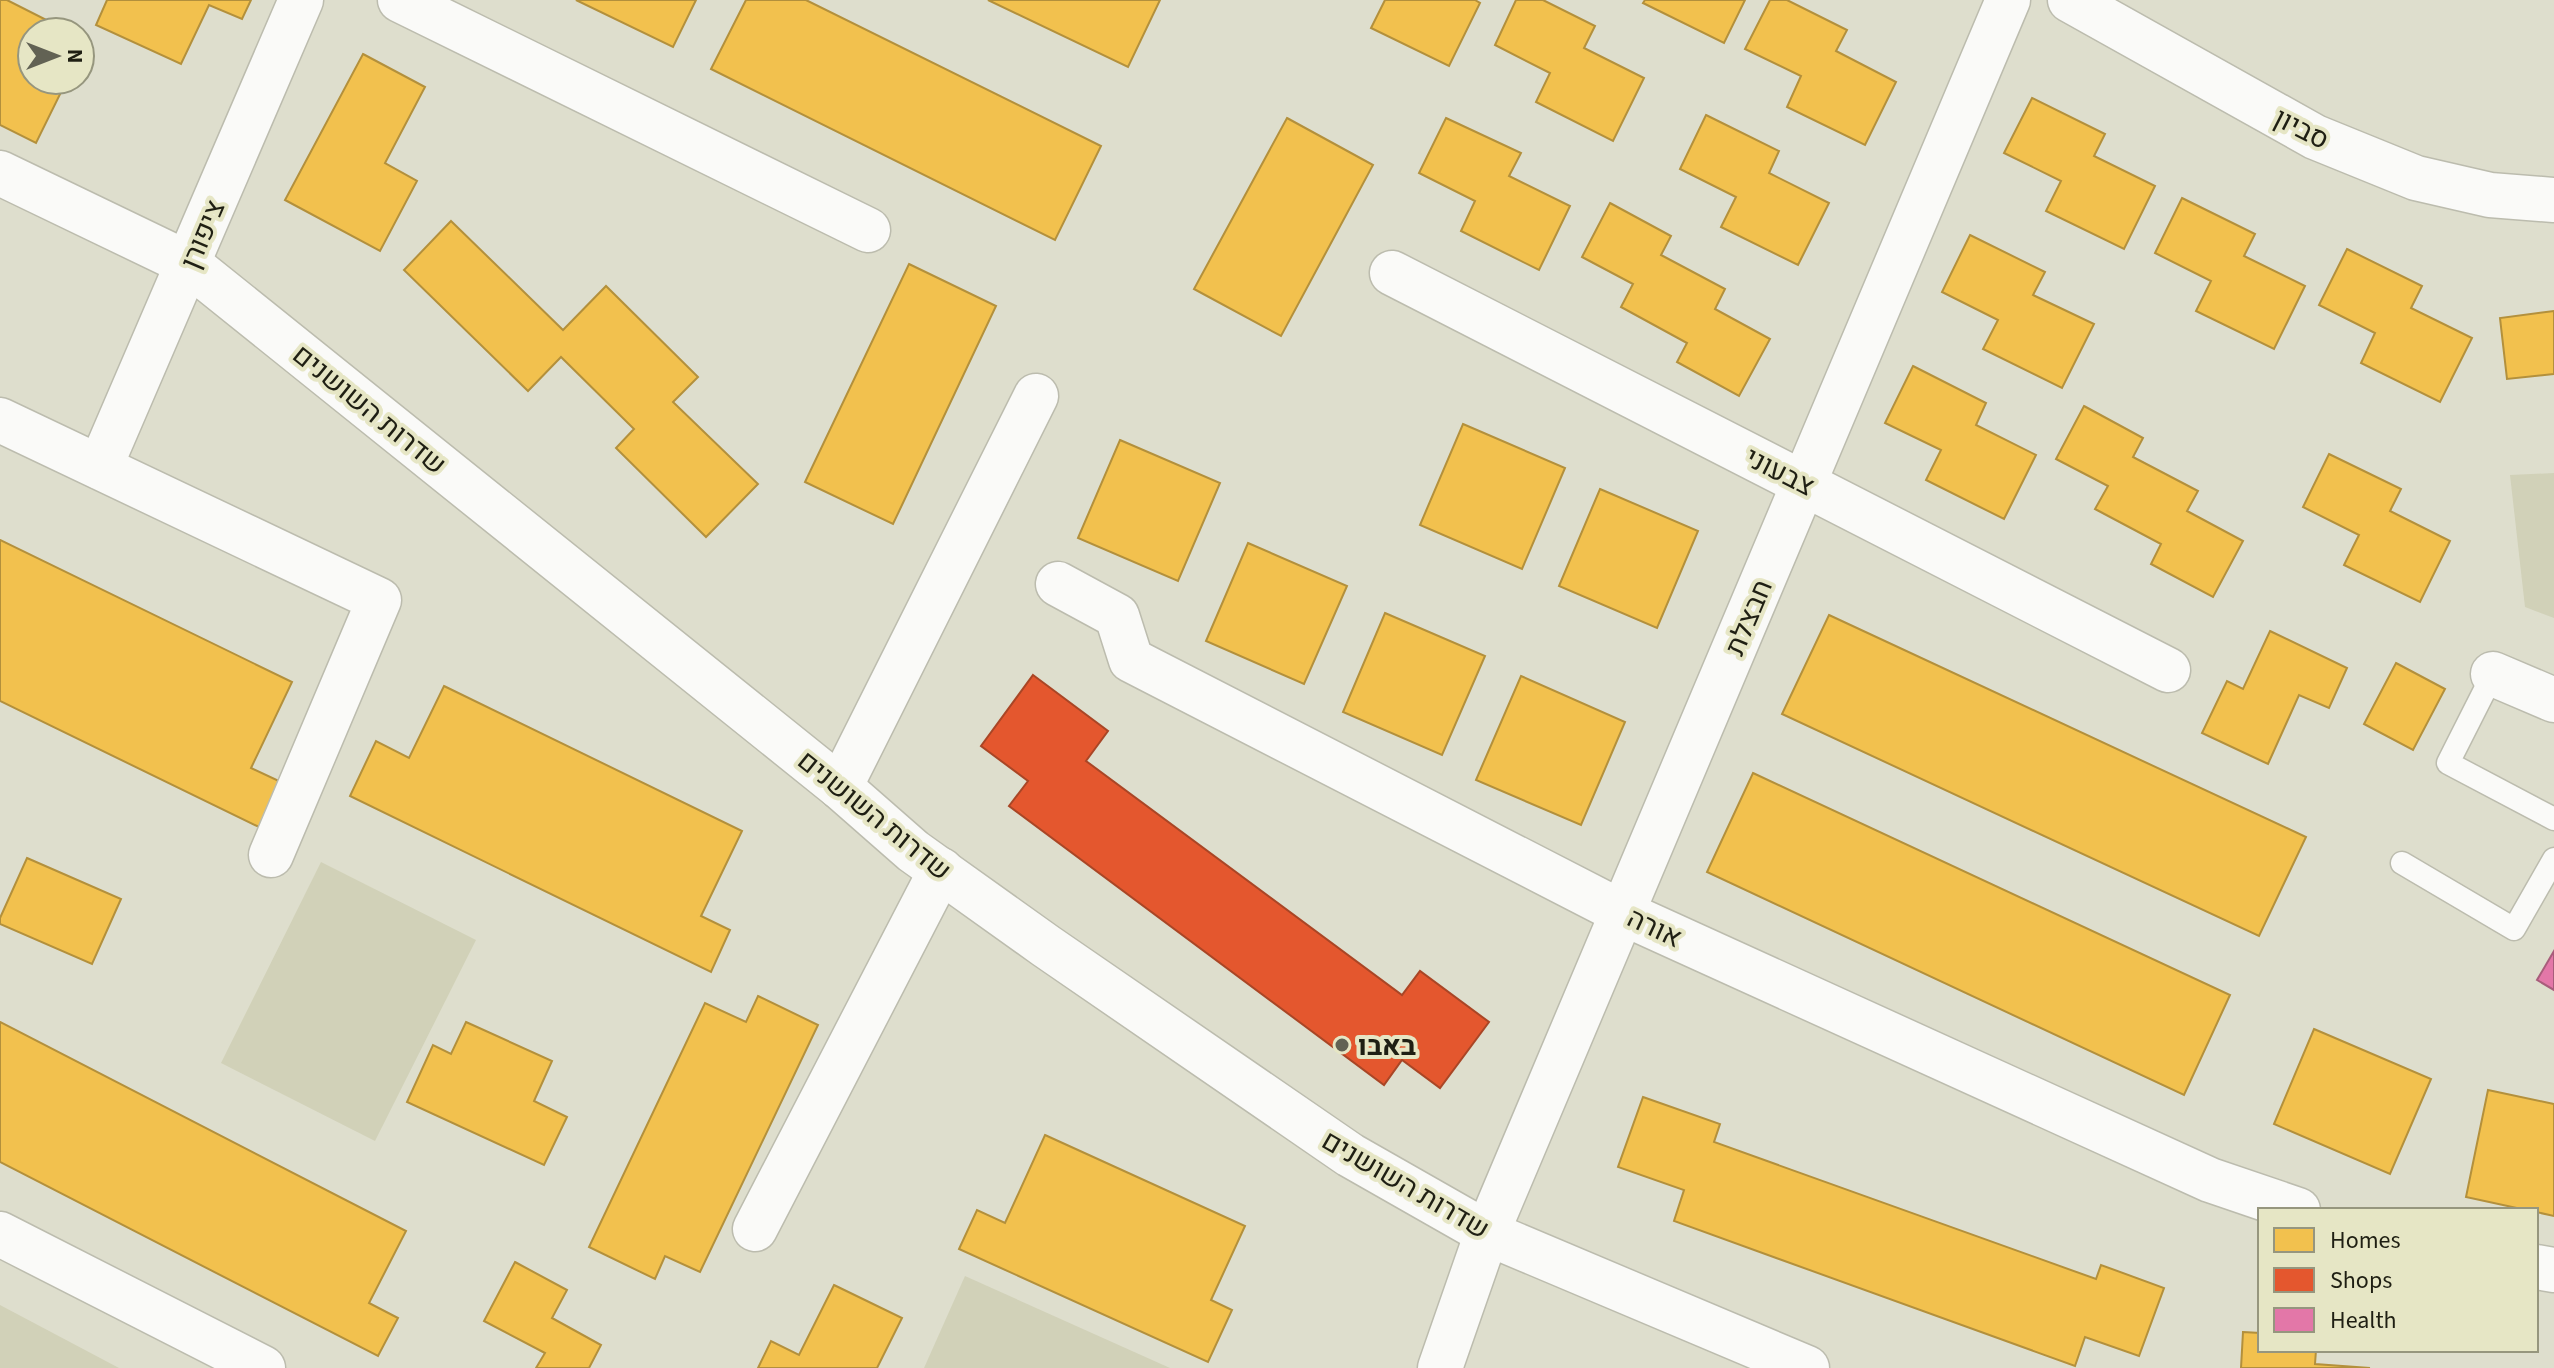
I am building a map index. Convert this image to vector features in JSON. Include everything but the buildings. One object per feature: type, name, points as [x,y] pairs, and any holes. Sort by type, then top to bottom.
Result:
[{"type":"street","name":"ציפורן","points":[[100,467],[301,0]]},
{"type":"street","points":[[400,0],[868,230]]},
{"type":"street","name":"חבצלת","points":[[1453,1364],[1487,1233],[2008,0]]},
{"type":"street","name":"סביון","points":[[2070,0],[2329,143],[2416,178],[2490,195],[2554,200]]},
{"type":"street","name":"שדרות השושנים","points":[[0,173],[189,264],[840,787],[913,851],[1350,1155],[1487,1233],[1807,1368]]},
{"type":"street","name":"צבעוני","points":[[1392,273],[2168,670]]},
{"type":"street","points":[[840,787],[1036,396]]},
{"type":"street","points":[[0,420],[379,600],[271,855]]},
{"type":"street","name":"אורה","points":[[1058,584],[1117,616],[1131,660],[1623,913],[2210,1180],[2292,1208]]},
{"type":"street","points":[[2493,674],[2554,700]]},
{"type":"street","points":[[755,1229],[941,870]]},
{"type":"street","points":[[0,1234],[263,1368]]},
{"type":"lane","points":[[2493,674],[2448,763],[2554,819]]},
{"type":"lane","points":[[2402,863],[2514,929],[2554,859]]},
{"type":"green space","points":[[2554,473],[2554,618],[2525,607],[2510,475]]},
{"type":"green space","points":[[321,862],[476,940],[375,1141],[221,1063]]},
{"type":"green space","points":[[965,1276],[1170,1368],[924,1368]]},
{"type":"green space","points":[[0,1305],[119,1368],[0,1368]]},
{"type":"place","name":"באבו","points":[[1342,1045]]}]
